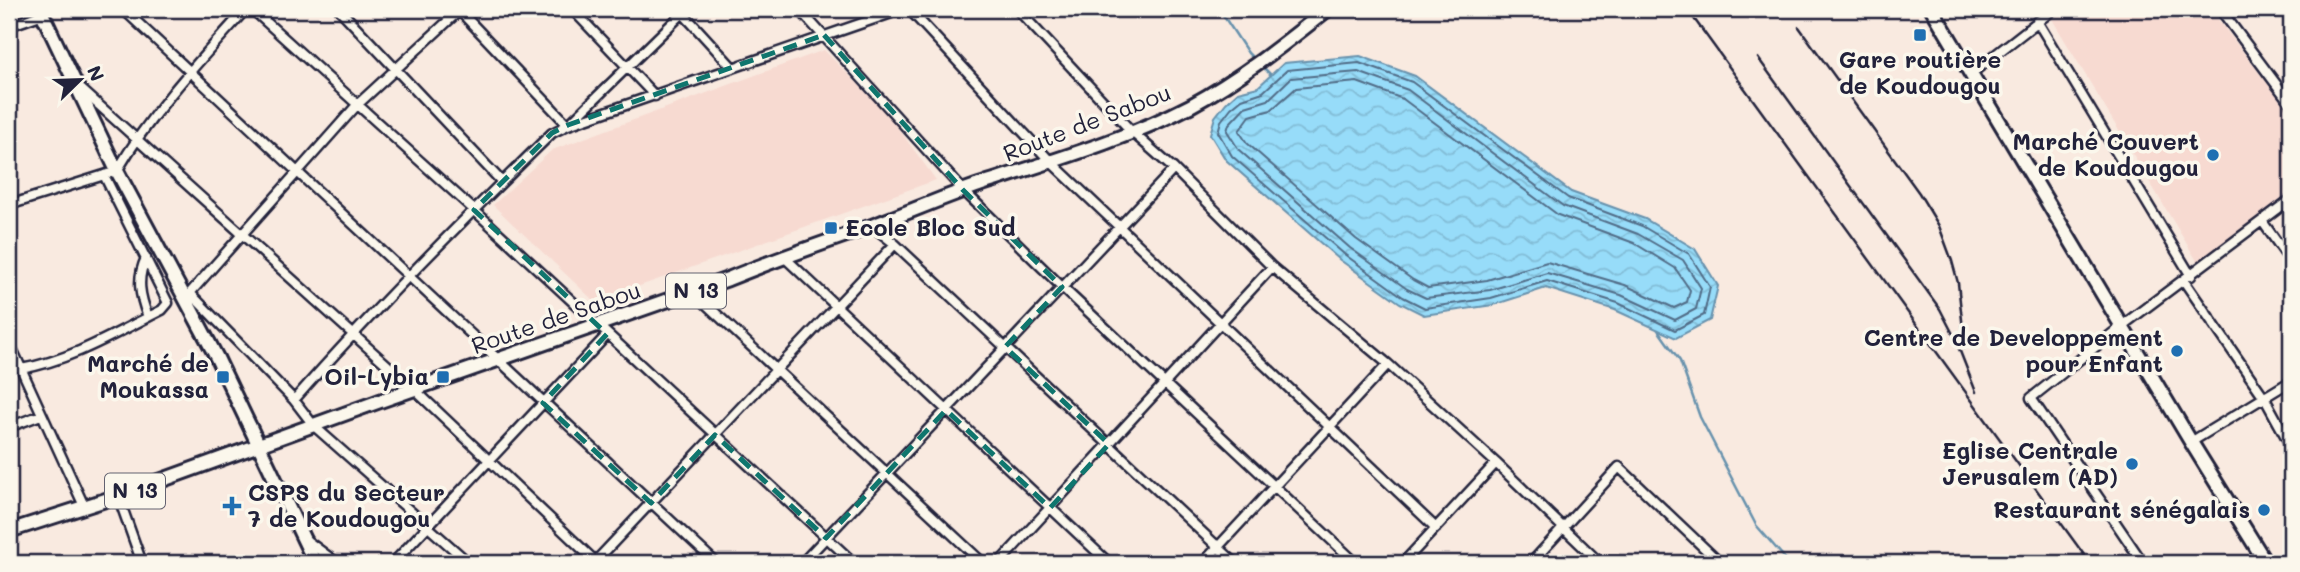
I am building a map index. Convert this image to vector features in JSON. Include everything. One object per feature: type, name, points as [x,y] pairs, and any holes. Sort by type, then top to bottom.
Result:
[{"type":"main road","name":"Route de Sabou","points":[[9,531],[118,496],[499,360],[602,331],[783,256],[1132,132],[1197,102],[1253,67],[1328,9]]},
{"type":"main road","points":[[1933,9],[2266,563]]},
{"type":"main road","points":[[44,11],[111,173],[186,295],[315,563]]},
{"type":"street","points":[[123,9],[716,563]]},
{"type":"street","points":[[9,192],[11,204],[111,173],[190,72],[246,9]]},
{"type":"street","points":[[252,9],[474,210],[854,563]]},
{"type":"street","points":[[340,9],[502,182]]},
{"type":"street","points":[[469,563],[314,426],[294,400],[186,295],[357,105],[460,9],[568,125]]},
{"type":"street","points":[[572,9],[654,96]]},
{"type":"street","points":[[799,9],[963,190],[1062,287],[1356,563]]},
{"type":"street","points":[[294,400],[352,334],[552,133],[568,125],[903,9]]},
{"type":"street","points":[[909,9],[1050,161],[1436,528]]},
{"type":"street","points":[[1017,9],[1132,132],[1174,169],[1272,267],[1388,364],[1601,563]]},
{"type":"street","points":[[1972,73],[2054,9]]},
{"type":"street","points":[[2220,9],[2291,104]]},
{"type":"street","points":[[568,125],[683,10],[733,68]]},
{"type":"street","points":[[9,26],[44,11]]},
{"type":"street","points":[[2038,21],[2187,278],[2264,397],[2291,446]]},
{"type":"street","points":[[76,84],[415,390],[596,563],[895,244]]},
{"type":"street","points":[[802,563],[1174,169]]},
{"type":"street","points":[[21,369],[45,365],[73,355],[162,310],[168,303],[111,173]]},
{"type":"street","points":[[2143,563],[2031,398],[2291,199]]},
{"type":"street","points":[[2262,221],[2291,262]]},
{"type":"street","points":[[872,226],[895,244],[1236,563]]},
{"type":"street","points":[[783,256],[1109,563]]},
{"type":"street","points":[[146,258],[141,268],[139,283],[148,317]]},
{"type":"street","points":[[999,563],[1272,267]]},
{"type":"street","points":[[693,292],[984,563]]},
{"type":"street","points":[[393,563],[543,403],[602,331]]},
{"type":"street","points":[[9,342],[84,506]]},
{"type":"street","points":[[1203,563],[1388,364]]},
{"type":"street","points":[[2191,442],[2291,381]]},
{"type":"street","points":[[9,427],[41,415]]},
{"type":"street","points":[[1403,563],[1496,463]]},
{"type":"street","points":[[1531,563],[1619,467],[1720,563]]},
{"type":"street","points":[[118,496],[142,563]]},
{"type":"street","points":[[301,536],[337,563]]},
{"type":"highlighted area","points":[[824,35],[963,190],[1062,287],[1005,347],[1109,444],[1050,508],[946,410],[826,538],[715,435],[651,503],[543,403],[607,334],[474,210],[552,133],[568,125]]},
{"type":"shaded area","name":"Marché Couvert de Koudougou","points":[[2066,9],[2210,9],[2291,114],[2291,196],[2200,266],[2052,19]]},
{"type":"shaded area","points":[[824,50],[886,112],[936,180],[595,302],[493,205],[552,150]]},
{"type":"water","points":[[1360,56],[1415,76],[1571,192],[1645,219],[1695,249],[1718,286],[1710,320],[1676,338],[1615,310],[1546,288],[1493,305],[1424,315],[1400,303],[1340,260],[1226,160],[1210,134],[1215,117],[1226,103],[1238,92],[1258,87],[1284,63]]},
{"type":"waterway","points":[[1219,9],[1256,61]]},
{"type":"waterway","points":[[1261,65],[1271,75]]},
{"type":"waterway","points":[[1658,330],[1680,361],[1700,417],[1756,525],[1789,563]]},
{"type":"railway","points":[[1687,9],[2090,563]]},
{"type":"railway","points":[[1799,27],[1919,193],[1939,226],[1958,283],[1965,348]]},
{"type":"railway","points":[[1758,58],[1940,309],[1954,336],[1976,392]]},
{"type":"place","name":"Gare routière de Koudougou","points":[[1920,35]]},
{"type":"place","name":"Marché Couvert de Koudougou","points":[[2213,155]]},
{"type":"place","name":"Ecole Bloc Sud","points":[[831,228]]},
{"type":"place","name":"Centre de Developpement pour Enfant","points":[[2177,351]]},
{"type":"place","name":"Marché de Moukassa","points":[[223,377]]},
{"type":"place","name":"Oil-Lybia","points":[[443,377]]},
{"type":"place","name":"Eglise Centrale Jerusalem (AD)","points":[[2132,464]]},
{"type":"place","name":"CSPS du Secteur 7 de Koudougou","points":[[232,506]]},
{"type":"place","name":"Restaurant sénégalais","points":[[2264,510]]}]
